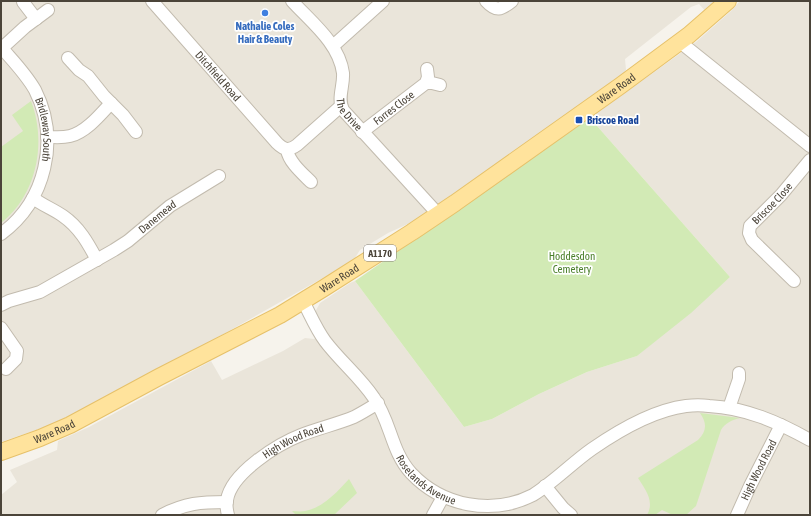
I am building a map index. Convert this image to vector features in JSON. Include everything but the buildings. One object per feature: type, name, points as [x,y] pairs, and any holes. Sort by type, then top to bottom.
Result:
[{"type":"main road","name":"Ware Road","points":[[1,452],[70,425],[303,301],[385,250],[438,214],[680,42],[728,1]]},
{"type":"street","name":"The Drive","points":[[292,1],[333,46],[343,72],[343,84],[340,99],[341,106],[345,113],[438,214]]},
{"type":"street","points":[[333,46],[383,1]]},
{"type":"street","points":[[486,1],[497,9],[503,8],[512,1]]},
{"type":"street","points":[[22,2],[36,19]]},
{"type":"street","name":"Ditchfield Road","points":[[153,2],[277,143],[287,150],[290,158],[310,182]]},
{"type":"street","points":[[1,47],[48,10]]},
{"type":"street","points":[[680,42],[810,146]]},
{"type":"street","name":"Bridleway South","points":[[1,47],[23,71],[34,89],[44,115],[47,138],[45,166],[33,198],[16,220],[1,234]]},
{"type":"street","points":[[68,58],[79,70],[88,76],[136,132]]},
{"type":"street","name":"Forres Close","points":[[362,132],[426,83],[428,78],[427,69]]},
{"type":"street","name":"Forres Close","points":[[426,83],[440,85]]},
{"type":"street","points":[[47,138],[65,137],[76,134],[99,117],[111,103]]},
{"type":"street","points":[[287,150],[298,145],[341,106]]},
{"type":"street","name":"Briscoe Close","points":[[794,281],[752,240],[749,230],[752,224],[781,195],[810,160]]},
{"type":"street","name":"Danemead","points":[[1,305],[9,301],[40,292],[98,260],[128,241],[176,202],[219,176]]},
{"type":"street","points":[[33,198],[58,213],[74,225],[98,260]]},
{"type":"street","name":"Roselands Avenue","points":[[303,301],[324,340],[359,378],[378,403],[385,416],[401,461],[422,484],[456,503],[483,508],[500,507],[526,499],[594,448],[644,420],[677,407],[688,405],[729,408],[754,414],[781,425],[810,440]]},
{"type":"street","points":[[1,328],[17,352],[16,359],[6,369]]},
{"type":"street","points":[[729,408],[739,379],[739,373]]},
{"type":"street","name":"High Wood Road","points":[[228,515],[227,502],[236,481],[255,462],[271,450],[302,435],[355,416],[378,403]]},
{"type":"street","name":"High Wood Road","points":[[737,515],[781,425]]},
{"type":"street","points":[[545,486],[563,508],[571,515]]},
{"type":"street","points":[[433,515],[443,497]]},
{"type":"street","points":[[162,515],[186,504],[199,502],[227,502]]},
{"type":"shaded area","points":[[1,1],[718,1],[707,13],[699,4],[691,7],[625,59],[626,70],[621,77],[421,218],[388,233],[360,250],[353,261],[181,358],[59,422],[1,442]]},
{"type":"shaded area","points":[[740,1],[810,1],[810,510],[807,515],[1,515],[1,495],[17,482],[10,470],[57,450],[58,441],[89,427],[211,361],[222,380],[283,351],[305,338],[314,339],[325,331],[315,312],[320,303],[355,281],[464,427],[492,419],[539,394],[587,372],[637,356],[730,277],[590,118],[696,42]]},
{"type":"green space","points":[[31,101],[36,117],[38,133],[36,167],[31,183],[23,198],[1,223],[1,147],[23,131],[12,115]]},
{"type":"green space","name":"Hoddesdon Cemetery","points":[[590,118],[730,277],[691,313],[637,356],[587,372],[539,394],[492,419],[464,427],[355,281]]},
{"type":"green space","points":[[700,413],[740,418],[729,422],[721,430],[696,506],[686,515],[673,515],[662,510],[655,515],[647,515],[650,500],[638,478],[701,437],[705,424]]},
{"type":"green space","points":[[349,479],[357,493],[334,515],[296,515],[292,511],[312,509],[324,503]]},
{"type":"place","name":"Nathalie Coles Hair & Beauty","points":[[265,13]]},
{"type":"place","name":"Briscoe Road","points":[[579,120]]}]
